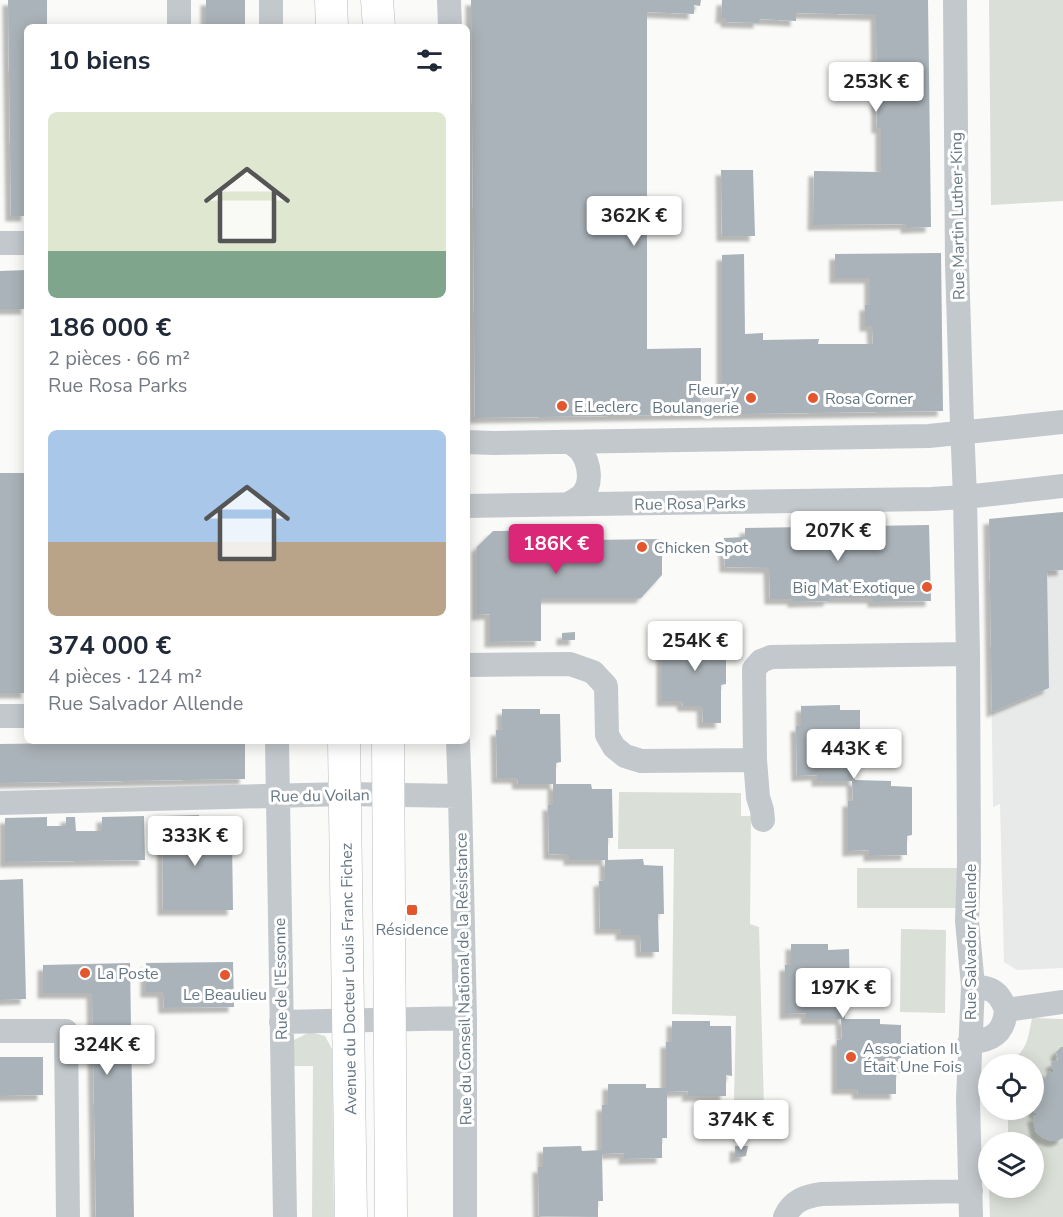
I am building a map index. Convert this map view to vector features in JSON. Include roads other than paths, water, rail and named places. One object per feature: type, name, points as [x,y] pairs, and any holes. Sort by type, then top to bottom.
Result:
[{"type":"main road","points":[[331,0],[332,24]]},
{"type":"main road","points":[[377,0],[379,24]]},
{"type":"main road","name":"Avenue du Docteur Louis Franc Fichez","points":[[344,744],[351,1217]]},
{"type":"main road","points":[[388,744],[391,1217]]},
{"type":"street","points":[[179,0],[179,24]]},
{"type":"street","points":[[271,0],[271,24]]},
{"type":"street","points":[[449,0],[450,24]]},
{"type":"street","name":"Rue Martin Luther-King","points":[[955,0],[957,264],[965,496]]},
{"type":"street","points":[[0,243],[24,243]]},
{"type":"street","points":[[470,442],[929,436],[1063,422]]},
{"type":"street","points":[[568,504],[582,495],[588,484],[589,472],[580,450],[570,442]]},
{"type":"street","name":"Rue Rosa Parks","points":[[470,506],[931,499],[1063,486]]},
{"type":"street","name":"Rue Salvador Allende","points":[[965,496],[968,654],[968,921],[973,986],[968,1099],[971,1217]]},
{"type":"street","points":[[763,820],[758,797],[755,760],[754,669],[761,661],[771,657],[968,654]]},
{"type":"street","points":[[470,665],[570,664],[593,672],[606,686],[607,735],[614,747],[625,756],[641,761],[755,760]]},
{"type":"street","points":[[0,716],[24,716]]},
{"type":"street","name":"Rue de l'Essonne","points":[[277,744],[285,1217]]},
{"type":"street","name":"Rue du Conseil National de la Résistance","points":[[458,744],[465,1018],[465,1217]]},
{"type":"street","name":"Rue du Voilan","points":[[0,803],[278,795],[460,796]]},
{"type":"street","points":[[969,1043],[985,1041],[997,1034],[1005,1023],[1006,1010],[1002,999],[989,988],[973,986]]},
{"type":"street","points":[[1006,1010],[1063,1002]]},
{"type":"street","points":[[281,1022],[465,1018]]},
{"type":"street","points":[[0,1032],[66,1031],[68,1217]]},
{"type":"street","points":[[785,1217],[796,1202],[809,1196],[822,1194],[971,1191]]},
{"type":"tunnel","points":[[712,392],[713,414]]},
{"type":"place","name":"Fleur-y Boulangerie","points":[[751,398]]},
{"type":"place","name":"Rosa Corner","points":[[813,398]]},
{"type":"place","name":"E.Leclerc","points":[[562,406]]},
{"type":"place","name":"Chicken Spot","points":[[642,547]]},
{"type":"place","name":"Big Mat Exotique","points":[[927,587]]},
{"type":"place","name":"Résidence","points":[[412,910]]},
{"type":"place","name":"La Poste","points":[[85,973]]},
{"type":"place","name":"Le Beaulieu","points":[[225,975]]},
{"type":"place","name":"Association Il Était Une Fois","points":[[851,1057]]}]
